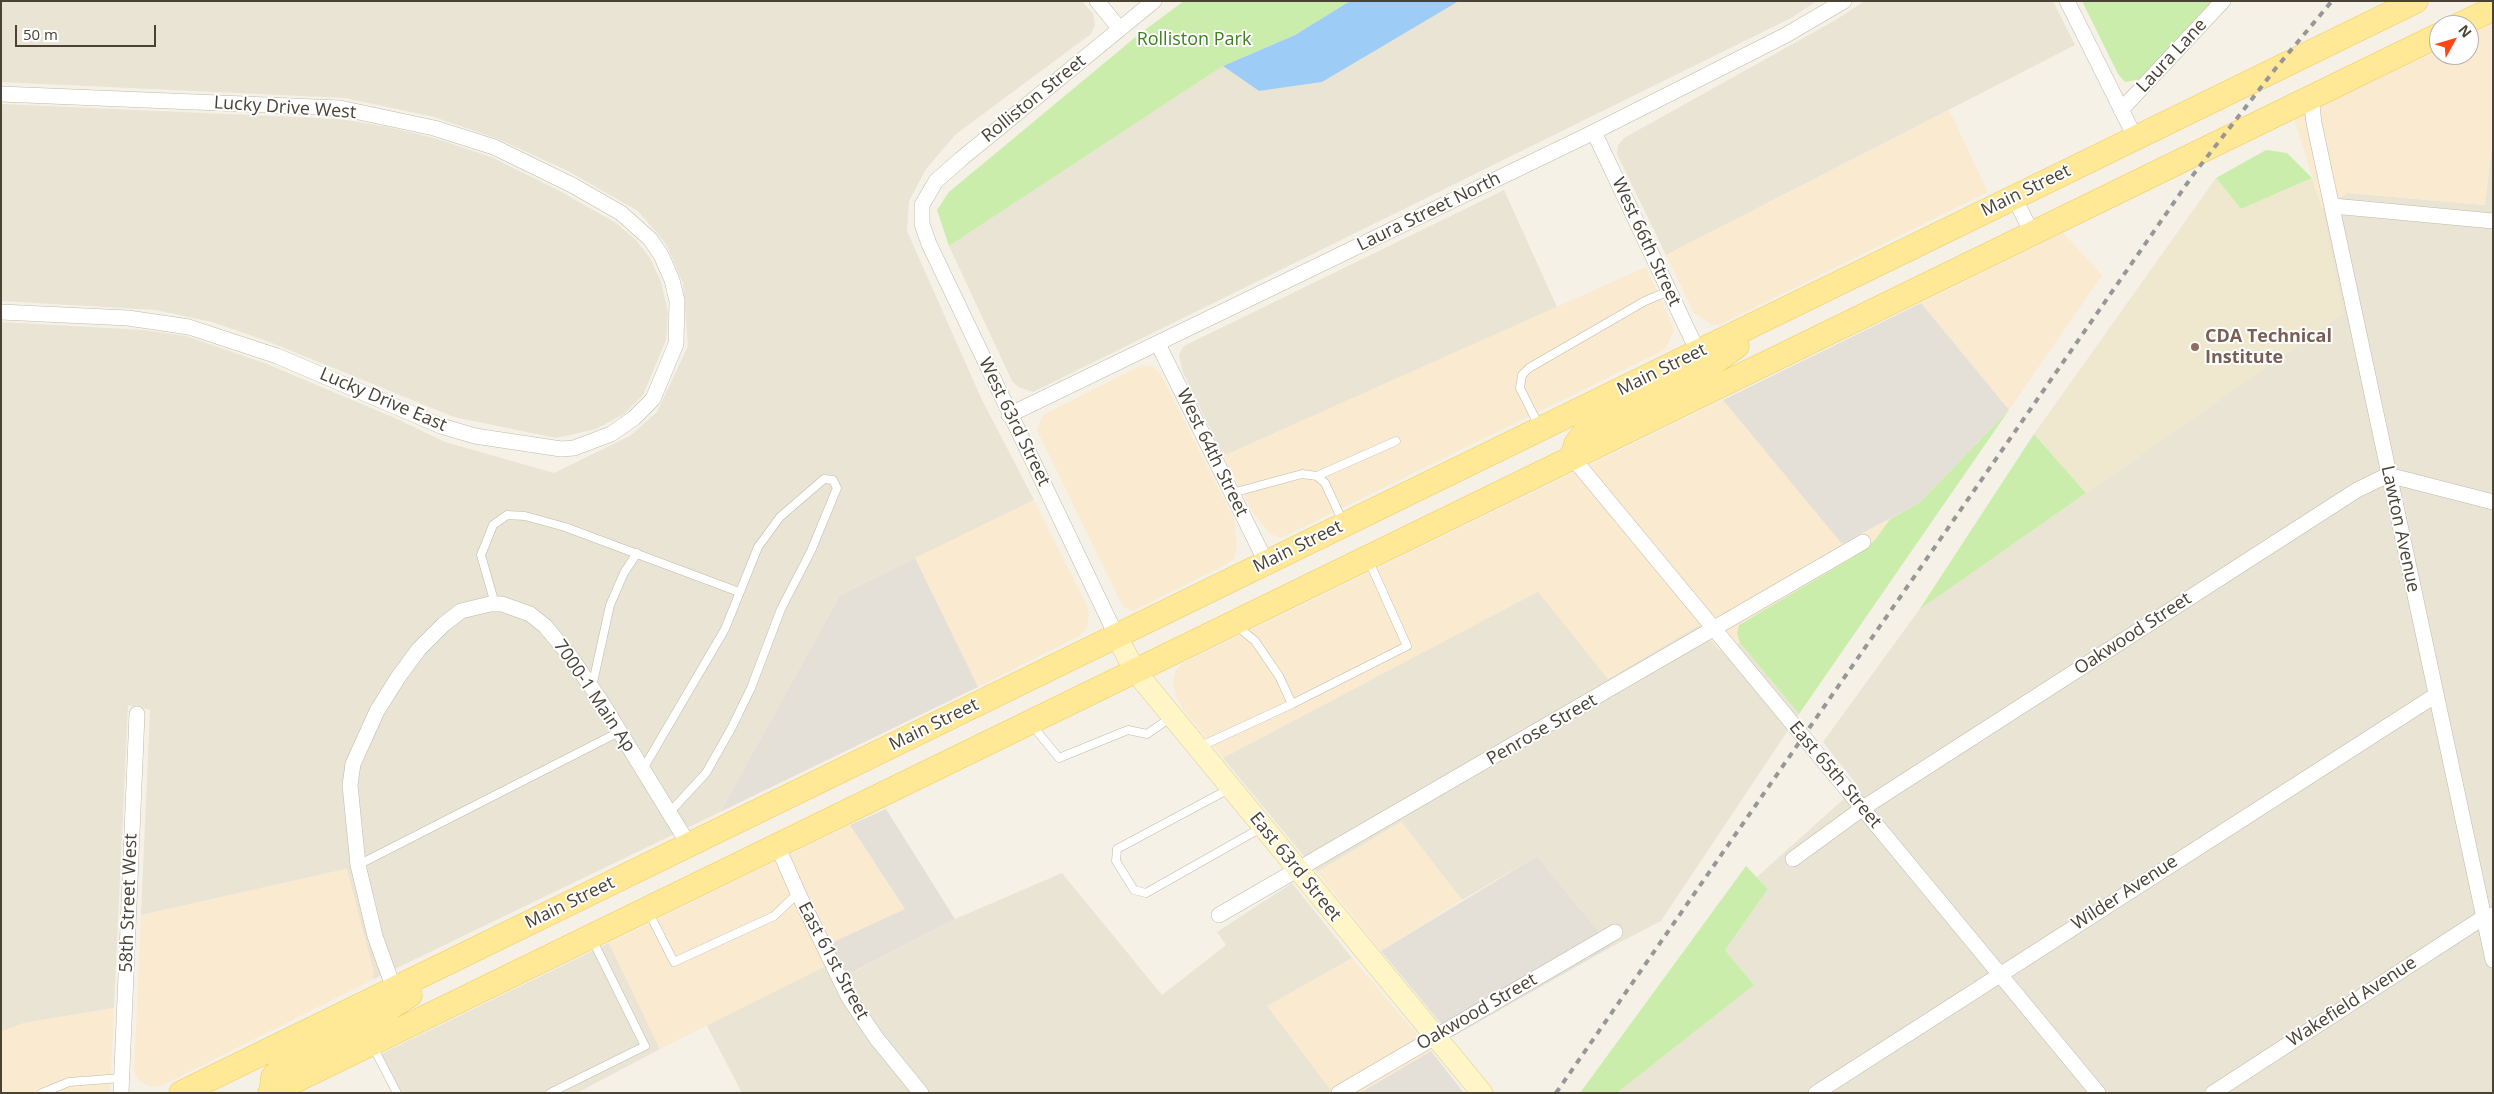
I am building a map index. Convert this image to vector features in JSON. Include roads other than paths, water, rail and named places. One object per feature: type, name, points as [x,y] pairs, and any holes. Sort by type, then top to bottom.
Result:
[{"type":"main road","name":"Main Street","points":[[181,1093],[2416,1]]},
{"type":"main road","points":[[2475,15],[2486,8]]},
{"type":"main road","points":[[271,1093],[2429,40]]},
{"type":"main road","points":[[1572,457],[1576,444],[1585,432],[1695,376],[1800,302]]},
{"type":"main road","points":[[271,1093],[273,1077],[284,1065],[368,1022],[488,942]]},
{"type":"street","points":[[1097,1],[1120,29]]},
{"type":"street","name":"Rolliston Street","points":[[922,205],[936,181],[961,159],[1154,1]]},
{"type":"street","name":"Laura Street North","points":[[1009,415],[1594,132],[1786,35],[1844,1]]},
{"type":"street","points":[[2067,1],[2136,137]]},
{"type":"street","name":"Laura Lane","points":[[2121,110],[2222,1]]},
{"type":"street","name":"Lucky Drive West","points":[[1,94],[340,108],[434,128],[494,148],[572,185],[621,213],[643,232],[661,255],[672,280],[677,301]]},
{"type":"street","name":"Lawton Avenue","points":[[2311,97],[2314,123],[2333,206],[2388,475],[2436,695],[2488,916],[2493,960]]},
{"type":"street","name":"West 66th Street","points":[[1594,132],[1698,352]]},
{"type":"street","points":[[2014,197],[2032,233]]},
{"type":"street","name":"West 63rd Street","points":[[922,205],[922,224],[929,244],[1009,415],[1116,635]]},
{"type":"street","points":[[2333,206],[2493,221]]},
{"type":"street","name":"Lucky Drive East","points":[[1,312],[128,318],[189,326],[277,356],[441,426],[475,436],[561,449],[574,448],[611,434],[634,418],[653,399],[676,344],[677,301]]},
{"type":"street","name":"West 64th Street","points":[[1158,344],[1266,562]]},
{"type":"street","name":"East 65th Street","points":[[1572,457],[2098,1093]]},
{"type":"street","points":[[2388,475],[2493,502]]},
{"type":"street","name":"Oakwood Street","points":[[1793,860],[1863,808],[2356,490],[2388,475]]},
{"type":"street","name":"Penrose Street","points":[[1219,915],[1715,630],[1863,542]]},
{"type":"street","name":"7000-1 Main Ap","points":[[394,989],[374,936],[358,865],[350,785],[352,764],[377,711],[419,649],[444,624],[461,611],[495,604],[516,608],[530,614],[545,626],[592,688],[689,845]]},
{"type":"street","name":"East 63rd Street","points":[[1116,635],[1135,671],[1482,1093]]},
{"type":"street","name":"Wilder Avenue","points":[[1816,1093],[2436,695]]},
{"type":"street","name":"58th Street West","points":[[121,1085],[136,714]]},
{"type":"street","name":"East 61st Street","points":[[777,845],[849,998],[862,1019],[921,1093]]},
{"type":"street","name":"Wakefield Avenue","points":[[2213,1093],[2488,916]]},
{"type":"street","name":"Oakwood Street","points":[[1339,1093],[1615,932]]},
{"type":"lane","points":[[1540,429],[1520,388],[1522,375],[1529,368],[1645,301],[1669,291]]},
{"type":"lane","points":[[1232,493],[1302,474],[1317,476],[1396,441]]},
{"type":"lane","points":[[1317,476],[1325,483],[1332,495],[1344,524]]},
{"type":"lane","points":[[643,769],[726,629],[758,546],[780,517],[824,479],[833,480],[837,488],[810,551],[781,609],[751,688],[732,727],[706,773],[670,812]]},
{"type":"lane","points":[[495,604],[481,555],[493,525],[507,515],[533,518],[637,553],[739,592]]},
{"type":"lane","points":[[592,688],[610,605],[624,573],[637,553]]},
{"type":"lane","points":[[1197,748],[1292,704],[1408,646],[1367,558]]},
{"type":"lane","points":[[1234,623],[1255,641],[1279,676],[1292,704]]},
{"type":"lane","points":[[1030,722],[1058,758],[1128,730],[1147,734],[1171,716]]},
{"type":"lane","points":[[358,865],[619,732]]},
{"type":"lane","points":[[1231,788],[1117,849],[1116,861],[1134,890],[1146,893],[1263,827]]},
{"type":"lane","points":[[647,908],[674,962],[774,916],[798,893]]},
{"type":"lane","points":[[550,1093],[645,1046],[590,936]]},
{"type":"lane","points":[[372,1043],[397,1093]]},
{"type":"lane","points":[[42,1093],[69,1082],[121,1085]]},
{"type":"water","points":[[1350,1],[1459,1],[1322,82],[1259,91],[1223,66],[1295,35]]},
{"type":"railway","points":[[1556,1093],[2193,175],[2276,68],[2332,1]]},
{"type":"place","name":"CDA Technical Institute","points":[[2195,347]]},
{"type":"park label","name":"Rolliston Park","points":[[1194,40]]}]
